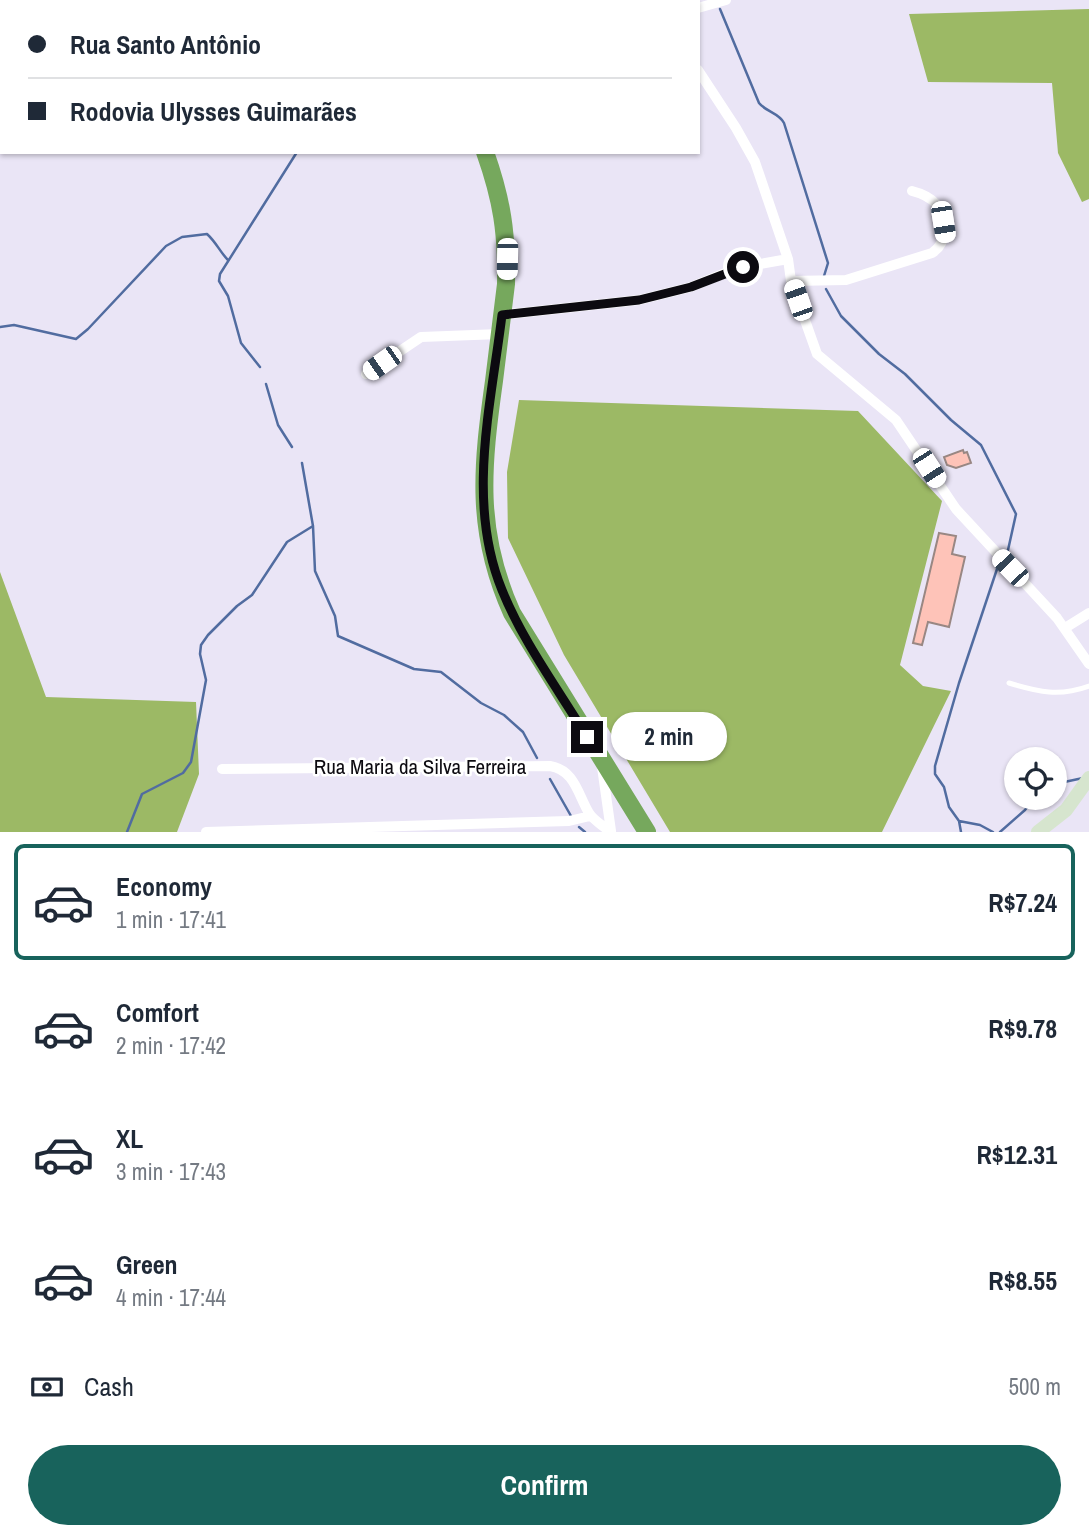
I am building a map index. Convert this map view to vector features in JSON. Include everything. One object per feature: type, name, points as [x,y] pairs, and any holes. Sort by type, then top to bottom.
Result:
[{"type":"highway","points":[[486,154],[500,194],[504,221],[506,284],[483,468],[483,502],[492,559],[512,613],[647,832]]},
{"type":"street","points":[[700,7],[726,0]]},
{"type":"street","points":[[700,73],[755,162],[788,259],[791,281],[817,354],[896,419],[964,519],[1065,628],[1089,664]]},
{"type":"street","points":[[791,281],[859,278],[940,248],[945,237],[940,209],[929,198],[912,191]]},
{"type":"street","points":[[502,315],[639,300],[691,287],[737,268],[788,259]]},
{"type":"street","points":[[366,374],[421,337],[500,334]]},
{"type":"street","points":[[1065,628],[1089,613]]},
{"type":"street","points":[[599,756],[606,785],[611,832]]},
{"type":"street","name":"Rua Maria da Silva Ferreira","points":[[222,769],[550,766],[559,768],[573,780],[590,816]]},
{"type":"street","points":[[1038,832],[1066,810],[1089,778]]},
{"type":"street","points":[[206,832],[569,821],[590,816],[611,832]]},
{"type":"lane","points":[[1009,683],[1058,694],[1089,686]]},
{"type":"green space","points":[[1089,9],[1089,199],[1082,202],[1058,153],[1052,83],[928,82],[909,14]]},
{"type":"green space","points":[[519,400],[858,411],[942,501],[900,665],[923,686],[951,691],[882,832],[670,832],[564,655],[508,538],[507,472]]},
{"type":"green space","points":[[0,572],[46,697],[196,702],[199,774],[177,832],[0,832]]},
{"type":"building","points":[[963,450],[964,453],[967,452],[971,463],[956,468],[947,465],[944,457]]},
{"type":"building","points":[[939,533],[956,536],[952,554],[965,557],[949,627],[928,622],[922,645],[913,643]]},
{"type":"waterway","points":[[720,9],[759,103],[784,123],[828,263],[824,276]]},
{"type":"waterway","points":[[260,367],[241,343],[228,296],[219,281],[220,274],[296,154]]},
{"type":"waterway","points":[[0,327],[14,325],[76,339],[166,246],[182,237],[207,234],[228,260]]},
{"type":"waterway","points":[[826,289],[841,316],[879,354],[905,374],[951,420],[981,445],[1016,514],[1008,550]]},
{"type":"waterway","points":[[266,384],[278,425],[292,447]]},
{"type":"waterway","points":[[302,463],[313,526],[315,571],[335,616],[338,636],[414,669],[441,672],[481,703],[504,715],[523,732],[537,758]]},
{"type":"waterway","points":[[127,832],[142,794],[183,773],[191,762],[206,680],[200,654],[201,645],[237,606],[252,595],[287,542],[313,526]]},
{"type":"waterway","points":[[961,832],[959,821],[949,807],[944,787],[935,774],[935,766],[999,563]]},
{"type":"waterway","points":[[1067,781],[1083,778]]},
{"type":"waterway","points":[[550,779],[571,816]]},
{"type":"waterway","points":[[1000,832],[1025,810]]},
{"type":"waterway","points":[[959,821],[980,825],[993,832]]},
{"type":"waterway","points":[[579,827],[585,832]]},
{"type":"route","points":[[587,737],[512,613],[492,559],[486,530],[483,468],[502,315],[639,300],[691,287],[743,267]]}]
